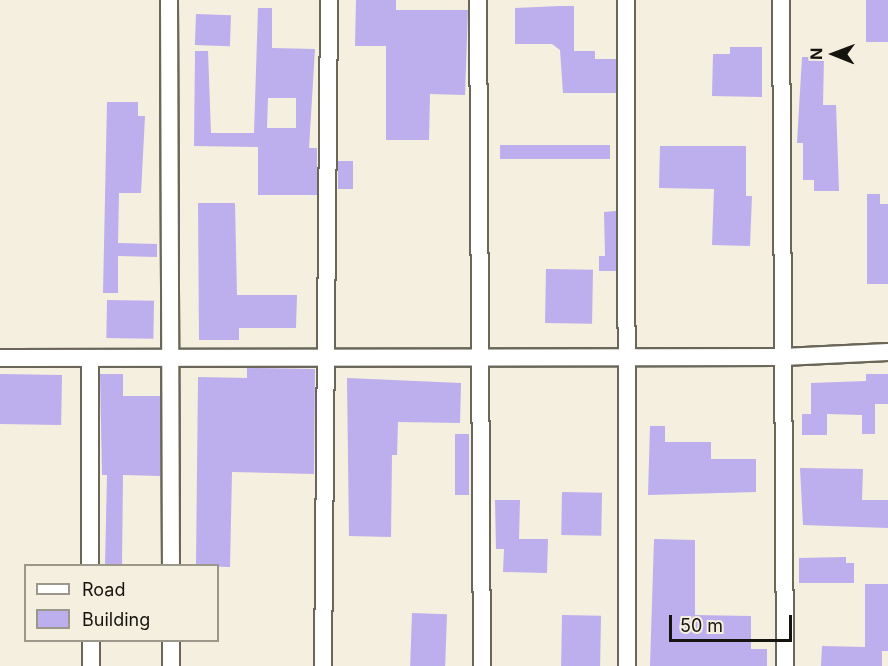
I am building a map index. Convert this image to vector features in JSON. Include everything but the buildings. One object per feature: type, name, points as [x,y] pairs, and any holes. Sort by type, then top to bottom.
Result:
[{"type":"street","points":[[169,0],[171,564]]},
{"type":"street","points":[[323,666],[323,357],[329,0]]},
{"type":"street","points":[[478,0],[482,666]]},
{"type":"street","points":[[626,0],[629,357],[627,666]]},
{"type":"street","points":[[781,0],[785,666]]},
{"type":"street","points":[[0,358],[783,357],[888,352]]},
{"type":"street","points":[[90,358],[90,564]]},
{"type":"street","points":[[91,642],[91,666]]},
{"type":"street","points":[[171,642],[171,666]]}]
